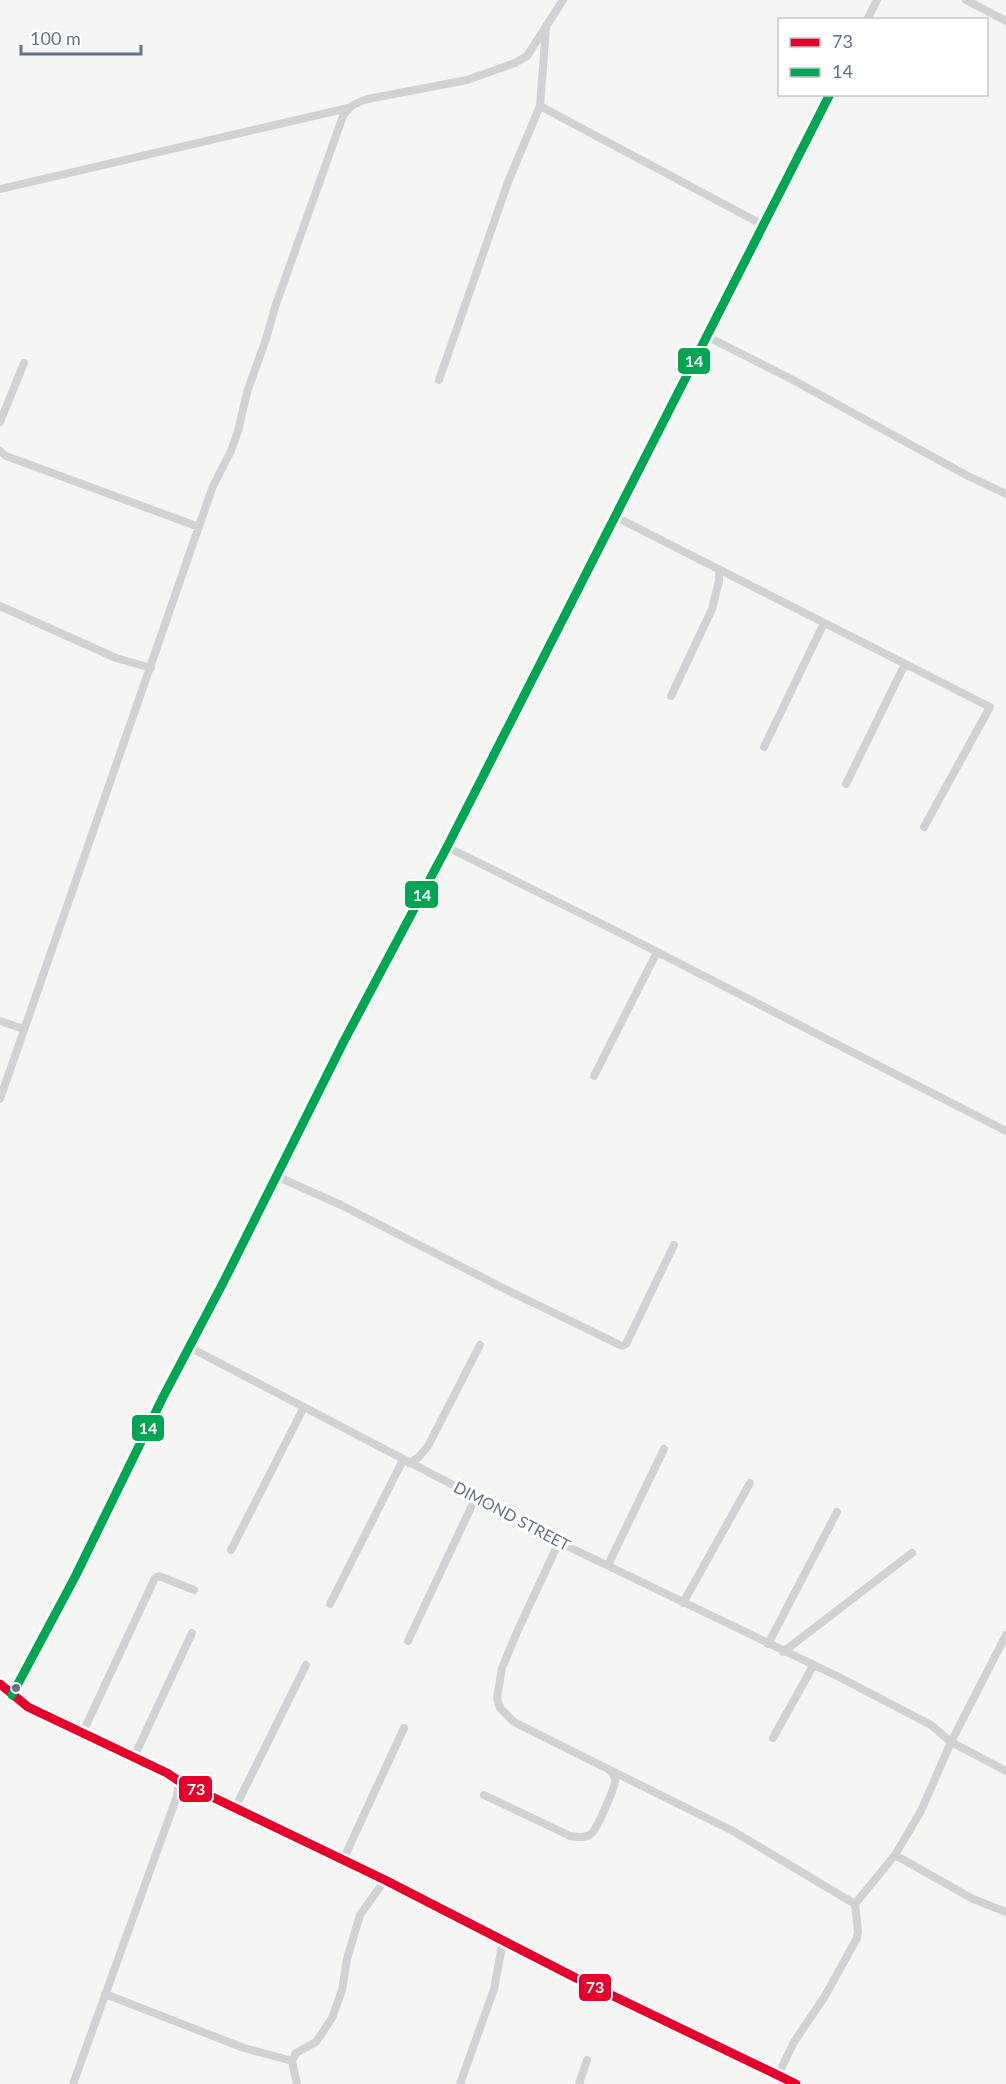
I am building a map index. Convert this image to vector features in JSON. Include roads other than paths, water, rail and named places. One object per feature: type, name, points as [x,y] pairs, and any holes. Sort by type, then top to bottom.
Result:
[{"type":"street","points":[[0,189],[348,108],[368,99],[457,82],[514,63],[527,56],[563,0]]},
{"type":"street","points":[[868,18],[877,0]]},
{"type":"street","points":[[966,0],[1006,21]]},
{"type":"street","points":[[440,380],[508,182],[540,106],[546,27]]},
{"type":"street","points":[[12,1695],[75,1577],[163,1397],[344,1041],[447,847],[765,226],[829,96]]},
{"type":"street","points":[[540,106],[765,226]]},
{"type":"street","points":[[0,1099],[213,486],[231,451],[275,307],[343,116],[348,108]]},
{"type":"street","points":[[708,337],[793,380],[966,475],[1006,494]]},
{"type":"street","points":[[0,422],[24,363]]},
{"type":"street","points":[[0,451],[6,456],[199,527]]},
{"type":"street","points":[[616,517],[990,707],[924,827]]},
{"type":"street","points":[[670,696],[712,609],[719,581],[719,570]]},
{"type":"street","points":[[0,606],[116,658],[151,668]]},
{"type":"street","points":[[764,747],[824,623]]},
{"type":"street","points":[[846,783],[905,664]]},
{"type":"street","points":[[447,847],[1006,1131]]},
{"type":"street","points":[[594,1076],[657,952]]},
{"type":"street","points":[[0,1021],[24,1029]]},
{"type":"street","points":[[276,1176],[341,1205],[622,1346],[626,1344],[674,1245]]},
{"type":"street","points":[[330,1604],[406,1461],[418,1458],[428,1446],[480,1345]]},
{"type":"street","name":"DIMOND STREET","points":[[189,1347],[476,1497],[521,1524],[838,1677],[931,1725],[951,1742]]},
{"type":"street","points":[[231,1550],[304,1407]]},
{"type":"street","points":[[608,1565],[664,1449]]},
{"type":"street","points":[[683,1603],[750,1483]]},
{"type":"street","points":[[408,1641],[476,1497]]},
{"type":"street","points":[[768,1644],[837,1512]]},
{"type":"street","points":[[559,1542],[502,1668],[497,1698],[500,1708],[514,1722],[731,1830],[855,1904]]},
{"type":"street","points":[[783,1652],[912,1553]]},
{"type":"street","points":[[83,1732],[155,1578],[159,1576],[194,1590]]},
{"type":"street","points":[[134,1757],[192,1633]]},
{"type":"street","points":[[778,2075],[794,2042],[829,1989],[857,1938],[855,1904],[895,1855],[925,1804],[951,1742],[1006,1635]]},
{"type":"street","points":[[235,1808],[306,1665]]},
{"type":"street","points":[[773,1738],[813,1666]]},
{"type":"street","points":[[0,1684],[28,1707],[385,1880],[503,1941],[796,2084]]},
{"type":"street","points":[[343,1860],[404,1728]]},
{"type":"street","points":[[951,1742],[1006,1771]]},
{"type":"street","points":[[484,1795],[570,1836],[582,1838],[592,1833],[613,1790],[616,1782],[614,1774],[608,1769]]},
{"type":"street","points":[[73,2084],[177,1796],[179,1781]]},
{"type":"street","points":[[895,1855],[974,1899],[1006,1912]]},
{"type":"street","points":[[297,2084],[292,2061],[296,2053],[316,2042],[332,2018],[342,1990],[347,1959],[360,1914],[385,1880]]},
{"type":"street","points":[[460,2084],[494,1989],[503,1941]]},
{"type":"street","points":[[105,1994],[237,2045],[292,2061]]},
{"type":"street","points":[[579,2084],[587,2060]]}]
